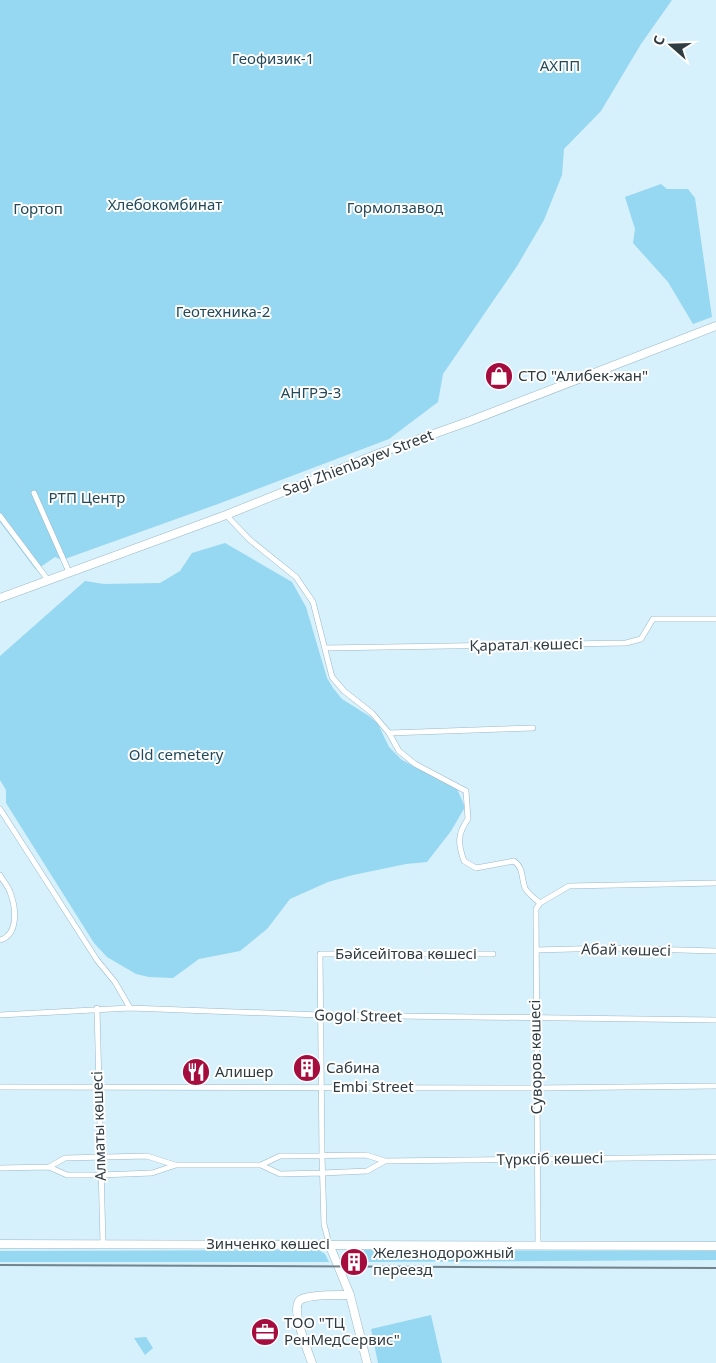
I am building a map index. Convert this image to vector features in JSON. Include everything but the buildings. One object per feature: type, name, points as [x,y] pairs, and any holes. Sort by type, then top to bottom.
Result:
[{"type":"main road","name":"Sagi Zhienbayev Street","points":[[0,598],[226,514],[380,453],[479,418],[716,326]]},
{"type":"main road","name":"Зинченко көшесі","points":[[0,1244],[716,1246]]},
{"type":"main road","points":[[328,1244],[350,1295],[368,1363]]},
{"type":"main road","points":[[312,1363],[300,1324],[297,1305],[304,1298],[350,1295]]},
{"type":"street","points":[[34,493],[69,572]]},
{"type":"street","points":[[226,514],[250,540],[296,577],[313,602],[332,677],[344,692],[372,713],[389,733],[400,751],[415,764],[466,791],[468,820],[461,828],[458,837],[464,861],[476,868],[514,862],[522,870],[528,893],[540,903],[568,886],[716,884]]},
{"type":"street","points":[[0,516],[48,580]]},
{"type":"street","name":"Қаратал көшесі","points":[[325,648],[626,643],[641,639],[653,620],[716,619]]},
{"type":"street","points":[[389,733],[534,728]]},
{"type":"street","points":[[0,809],[97,960],[115,982],[130,1008]]},
{"type":"street","points":[[0,875],[10,892],[14,917],[14,928],[2,939]]},
{"type":"street","name":"Суворов көшесі","points":[[538,1245],[535,1019],[536,909],[540,903]]},
{"type":"street","name":"Абай көшесі","points":[[536,950],[610,948],[716,951]]},
{"type":"street","name":"Бәйсейітова көшесі","points":[[320,1015],[320,954],[492,954]]},
{"type":"street","name":"Gogol Street","points":[[0,1015],[97,1008],[130,1008],[320,1015],[716,1020]]},
{"type":"street","name":"Алматы көшесі","points":[[97,1008],[103,1244]]},
{"type":"street","points":[[320,1015],[324,1224],[328,1244]]},
{"type":"street","name":"Embi Street","points":[[0,1087],[537,1088],[716,1086]]},
{"type":"street","name":"Түрксіб көшесі","points":[[49,1168],[65,1158],[147,1156],[176,1165],[261,1165],[280,1156],[322,1155],[366,1155],[385,1161],[716,1157]]},
{"type":"street","name":"Түрксіб көшесі","points":[[261,1165],[278,1174],[323,1174],[368,1171],[385,1161]]},
{"type":"street","name":"Түрксіб көшесі","points":[[0,1168],[49,1168],[66,1175],[100,1175],[152,1173],[176,1165]]},
{"type":"green space","points":[[0,0],[672,0],[641,44],[601,111],[564,149],[562,175],[544,220],[517,266],[443,374],[438,402],[389,439],[218,504],[62,560],[55,557],[36,570],[0,522]]},
{"type":"green space","points":[[661,184],[667,189],[688,189],[695,198],[712,317],[693,324],[668,282],[633,243],[635,229],[625,197]]},
{"type":"green space","name":"Old cemetery","points":[[225,543],[292,582],[306,607],[327,678],[333,688],[342,699],[378,724],[389,747],[402,760],[457,789],[465,807],[451,831],[427,862],[406,864],[328,882],[290,899],[267,929],[240,951],[199,959],[173,978],[149,977],[136,974],[107,957],[94,943],[6,803],[6,790],[0,780],[0,656],[85,581],[104,584],[160,583],[180,571],[192,553]]},
{"type":"green space","points":[[319,1250],[325,1254],[329,1262],[0,1262],[0,1251]]},
{"type":"green space","points":[[364,1250],[716,1251],[716,1260],[365,1262]]},
{"type":"green space","points":[[431,1315],[442,1363],[378,1363],[371,1329]]},
{"type":"green space","points":[[146,1337],[153,1348],[145,1355],[134,1338]]},
{"type":"railway","points":[[0,1265],[716,1268]]},
{"type":"place","name":"СТО \"Алибек-жан\"","points":[[499,376]]},
{"type":"place","name":"Сабина","points":[[307,1068]]},
{"type":"place","name":"Алишер","points":[[196,1072]]},
{"type":"place","name":"Железнодорожный переезд","points":[[354,1262]]},
{"type":"place","name":"ТОО \"ТЦ РенМедСервис\"","points":[[265,1332]]},
{"type":"park label","name":"Геофизик-1","points":[[273,59]]},
{"type":"park label","name":"АХПП","points":[[560,66]]},
{"type":"park label","name":"Хлебокомбинат","points":[[165,205]]},
{"type":"park label","name":"Гормолзавод","points":[[395,208]]},
{"type":"park label","name":"Гортоп","points":[[38,209]]},
{"type":"park label","name":"Геотехника-2","points":[[223,312]]},
{"type":"park label","name":"АНГРЭ-3","points":[[311,393]]},
{"type":"park label","name":"РТП Центр","points":[[87,498]]}]
